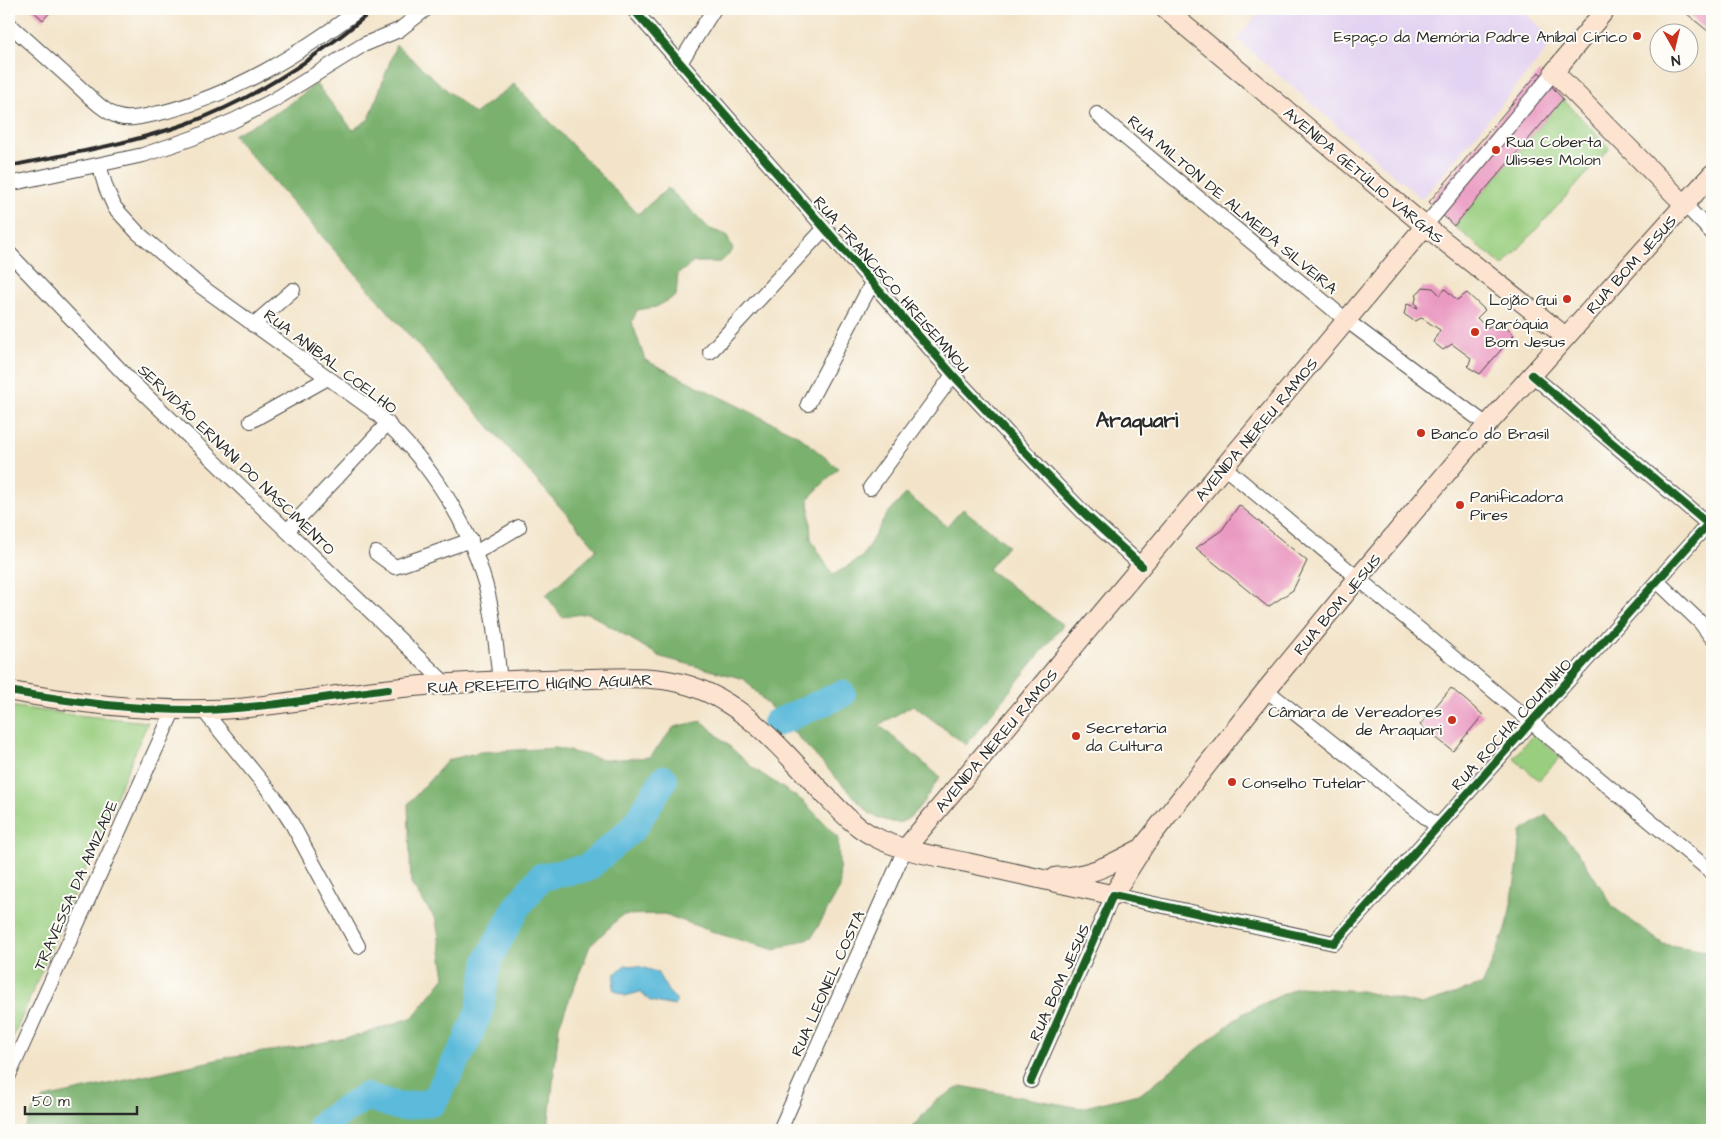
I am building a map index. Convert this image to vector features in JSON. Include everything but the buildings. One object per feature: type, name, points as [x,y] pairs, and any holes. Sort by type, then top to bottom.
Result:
[{"type":"main road","name":"AVENIDA GETÚLIO VARGAS","points":[[1165,9],[1425,226],[1566,337]]},
{"type":"main road","name":"AVENIDA NEREU RAMOS","points":[[1554,72],[1599,12]]},
{"type":"main road","points":[[1554,72],[1685,205]]},
{"type":"main road","name":"RUA BOM JESUS","points":[[1112,895],[1141,849],[1266,690],[1358,578],[1487,425],[1712,174]]},
{"type":"main road","name":"AVENIDA NEREU RAMOS","points":[[905,850],[1425,226]]},
{"type":"main road","name":"RUA PREFEITO HIGINO AGUIAR","points":[[9,691],[76,701],[202,710],[250,707],[388,689],[500,680],[642,678],[671,680],[699,688],[723,699],[742,712],[762,729],[852,822],[872,836],[905,850],[1112,895]]},
{"type":"main road","points":[[1026,876],[1065,878],[1086,874],[1107,867],[1141,849]]},
{"type":"street","points":[[9,24],[100,105],[119,117],[135,118],[185,106],[226,91],[273,67],[324,35],[360,9]]},
{"type":"street","points":[[9,184],[143,154],[177,144],[235,120],[274,100],[363,45],[399,30],[426,9]]},
{"type":"street","name":"RUA FRANCISCO HREISEMNOU","points":[[633,9],[953,375],[1042,471],[1085,514],[1142,566]]},
{"type":"street","points":[[680,63],[714,9]]},
{"type":"street","name":"AVENIDA NEREU RAMOS","points":[[1425,226],[1554,72]]},
{"type":"street","name":"RUA MILTON DE ALMEIDA SILVEIRA","points":[[1097,114],[1346,320],[1487,425]]},
{"type":"street","name":"RUA ANÍBAL COELHO","points":[[99,165],[115,208],[138,233],[182,272],[388,423],[406,442],[455,508],[473,547],[485,584],[494,630],[500,680]]},
{"type":"street","points":[[1685,205],[1712,233]]},
{"type":"street","points":[[710,352],[824,228]]},
{"type":"street","name":"SERVIDÃO ERNANI DO NASCIMENTO","points":[[9,253],[130,380],[446,684]]},
{"type":"street","points":[[808,404],[872,283]]},
{"type":"street","points":[[253,325],[293,290]]},
{"type":"street","points":[[870,488],[953,375]]},
{"type":"street","name":"RUA ROCHA COUTINHO","points":[[1334,943],[1708,524],[1532,375]]},
{"type":"street","points":[[251,421],[328,378]]},
{"type":"street","points":[[287,531],[388,423]]},
{"type":"street","points":[[1224,467],[1532,722],[1711,867]]},
{"type":"street","points":[[376,553],[395,566],[473,547],[519,527]]},
{"type":"street","points":[[1657,581],[1700,622],[1712,638]]},
{"type":"street","points":[[1266,690],[1438,827]]},
{"type":"street","name":"TRAVESSA DA AMIZADE","points":[[9,1075],[174,709]]},
{"type":"street","points":[[202,710],[275,798],[292,824],[358,946]]},
{"type":"street","name":"RUA LEONEL COSTA","points":[[780,1130],[905,850]]},
{"type":"street","name":"RUA PREFEITO HIGINO AGUIAR","points":[[1112,895],[1334,943]]},
{"type":"street","name":"RUA BOM JESUS","points":[[1031,1081],[1112,895]]},
{"type":"shaded area","points":[[1262,9],[1520,9],[1555,40],[1422,199],[1237,39]]},
{"type":"green space","points":[[396,45],[474,114],[514,84],[638,214],[668,188],[710,229],[727,235],[733,250],[721,262],[694,262],[678,274],[676,296],[656,307],[637,310],[632,322],[645,360],[799,436],[838,468],[809,498],[811,539],[833,575],[862,557],[887,514],[906,494],[947,526],[963,509],[1008,545],[988,569],[1063,625],[966,745],[913,705],[879,725],[940,777],[918,809],[907,819],[901,822],[893,822],[870,814],[744,679],[661,657],[588,613],[562,617],[546,595],[597,549],[233,135],[281,110],[316,84],[353,130],[369,119]]},
{"type":"green space","points":[[1563,99],[1610,148],[1503,266],[1454,226]]},
{"type":"green space","points":[[9,706],[148,722],[9,1047]]},
{"type":"green space","points":[[702,721],[753,768],[804,802],[838,838],[840,888],[812,937],[775,950],[719,934],[664,914],[622,915],[590,946],[559,1026],[548,1130],[24,1130],[34,1108],[45,1098],[234,1056],[299,1047],[361,1035],[413,1017],[445,977],[436,920],[411,884],[408,804],[448,760],[480,752],[556,748],[606,760],[650,757],[674,727]]},
{"type":"green space","points":[[1534,734],[1560,757],[1539,780],[1513,758]]},
{"type":"green space","points":[[1546,815],[1579,853],[1613,907],[1663,944],[1712,952],[1712,1130],[910,1130],[934,1102],[961,1086],[1081,1108],[1142,1093],[1242,1014],[1298,987],[1361,991],[1422,1005],[1483,984],[1507,926],[1518,864],[1521,832]]},
{"type":"water","points":[[625,965],[657,972],[668,991],[677,1000],[674,1006],[650,1001],[640,992],[625,996],[613,989],[615,974]]},
{"type":"waterway","points":[[776,723],[842,694]]},
{"type":"waterway","points":[[325,1130],[322,1125],[366,1096],[400,1107],[433,1102],[466,1043],[480,1009],[488,960],[517,907],[541,877],[587,868],[634,827],[664,779]]},
{"type":"railway","points":[[9,166],[143,137],[212,114],[285,75],[331,43],[374,9]]},
{"type":"cycle path","points":[[633,9],[953,375],[1085,514],[1142,566]]},
{"type":"cycle path","points":[[1031,1081],[1113,895],[1334,943],[1708,524],[1532,375]]},
{"type":"cycle path","points":[[9,691],[105,705],[202,710],[272,705],[388,689]]},
{"type":"place","name":"Espaço da Memória Padre Aníbal Círico","points":[[1637,36]]},
{"type":"place","name":"Rua Coberta Ulisses Molon","points":[[1496,150]]},
{"type":"place","name":"Lojão Gui","points":[[1567,299]]},
{"type":"place","name":"Paróquia Bom Jesus","points":[[1475,332]]},
{"type":"place","name":"Banco do Brasil","points":[[1421,433]]},
{"type":"place","name":"Panificadora Pires","points":[[1460,505]]},
{"type":"place","name":"Câmara de Vereadores de Araquari","points":[[1452,720]]},
{"type":"place","name":"Secretaria da Cultura","points":[[1076,736]]},
{"type":"place","name":"Conselho Tutelar","points":[[1232,782]]},
{"type":"district","name":"Araquari","points":[[1137,420]]}]
